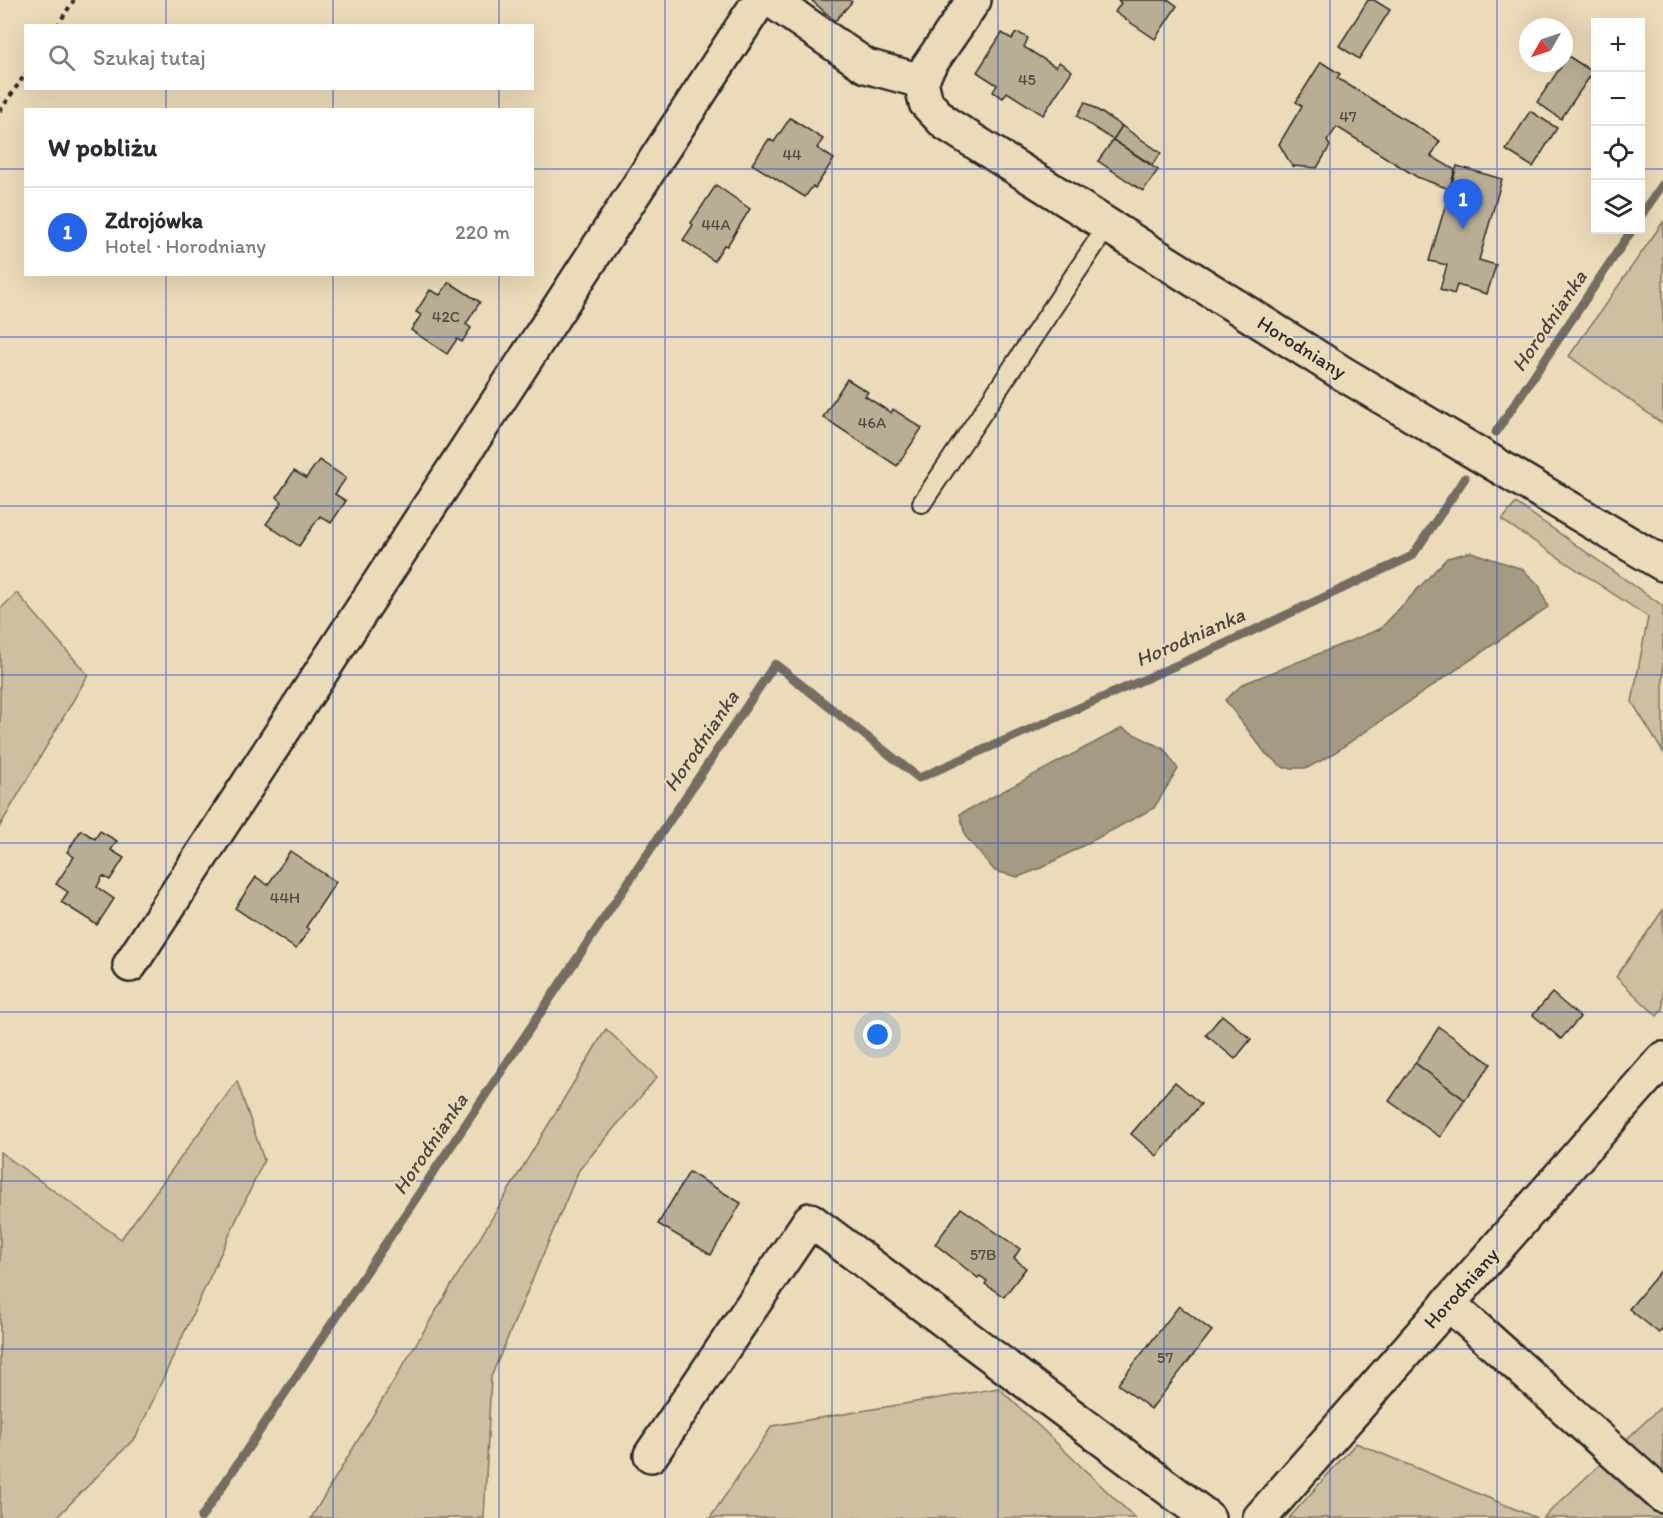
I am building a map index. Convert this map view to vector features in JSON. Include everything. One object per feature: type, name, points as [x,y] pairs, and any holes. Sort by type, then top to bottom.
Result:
[{"type":"street","points":[[130,965],[760,0]]},
{"type":"street","points":[[771,0],[866,66],[921,81],[928,67],[974,0]]},
{"type":"street","name":"Horodniany","points":[[921,81],[926,103],[945,123],[1342,373],[1663,564]]},
{"type":"street","name":"Horodniany","points":[[1260,1518],[1663,1059]]},
{"type":"street","points":[[651,1455],[810,1220],[1208,1518]]},
{"type":"street","points":[[1448,1303],[1663,1496]]},
{"type":"lane","points":[[922,503],[1108,225]]},
{"type":"path","points":[[58,24],[74,0]]},
{"type":"path","points":[[0,111],[24,76]]},
{"type":"shaded area","points":[[1663,222],[1663,424],[1569,356]]},
{"type":"shaded area","points":[[1516,503],[1663,606],[1663,752],[1632,702],[1648,617],[1502,520]]},
{"type":"shaded area","points":[[1471,552],[1522,569],[1539,585],[1548,607],[1328,757],[1307,768],[1284,768],[1266,754],[1225,700],[1243,684],[1380,629],[1447,558]]},
{"type":"shaded area","points":[[17,593],[88,675],[0,826],[0,609]]},
{"type":"shaded area","points":[[1122,728],[1164,749],[1178,769],[1154,808],[1041,868],[1018,877],[995,871],[965,836],[960,814]]},
{"type":"shaded area","points":[[1663,910],[1663,1009],[1657,1016],[1616,977]]},
{"type":"shaded area","points":[[606,1029],[657,1077],[579,1170],[491,1377],[484,1518],[311,1518]]},
{"type":"shaded area","points":[[237,1081],[264,1160],[136,1437],[56,1518],[0,1518],[0,1152],[121,1239]]},
{"type":"shaded area","points":[[999,1388],[1135,1518],[710,1518],[772,1426]]},
{"type":"shaded area","points":[[1663,1405],[1663,1518],[1543,1518]]},
{"type":"shaded area","points":[[1356,1443],[1537,1518],[1289,1518]]},
{"type":"building","points":[[811,0],[849,0],[852,2],[835,21]]},
{"type":"building","points":[[1117,0],[1169,0],[1177,6],[1155,39],[1115,12],[1121,3]]},
{"type":"building","points":[[1368,0],[1374,0],[1390,10],[1359,59],[1339,46]]},
{"type":"building","points":[[1002,33],[1012,39],[1015,34],[1019,33],[1028,38],[1024,47],[1056,67],[1059,62],[1072,71],[1043,115],[1007,92],[1003,98],[993,92],[997,85],[977,72]]},
{"type":"building","points":[[1573,59],[1591,71],[1591,75],[1561,119],[1537,102],[1557,72],[1573,72]]},
{"type":"building","points":[[1321,62],[1340,74],[1337,78],[1440,141],[1431,156],[1455,170],[1449,189],[1417,177],[1337,127],[1327,141],[1330,146],[1317,168],[1292,166],[1279,144],[1302,106],[1296,102]]},
{"type":"building","points":[[1085,102],[1122,126],[1113,140],[1077,116]]},
{"type":"building","points":[[1530,111],[1557,128],[1533,167],[1506,150]]},
{"type":"building","points":[[790,118],[823,139],[817,148],[834,159],[815,188],[813,186],[805,197],[752,164],[769,139],[774,142]]},
{"type":"building","points":[[1122,126],[1161,153],[1152,165],[1113,140]]},
{"type":"building","points":[[1113,140],[1158,170],[1143,191],[1098,161]]},
{"type":"building","points":[[1457,166],[1502,179],[1479,260],[1496,265],[1487,294],[1457,285],[1454,294],[1440,289],[1447,265],[1429,261]]},
{"type":"building","points":[[716,185],[750,209],[727,246],[724,245],[714,261],[683,240],[693,225],[691,223]]},
{"type":"building","points":[[449,282],[480,302],[466,324],[471,328],[462,342],[457,339],[447,354],[411,330],[421,315],[416,312],[430,290],[440,295]]},
{"type":"building","points":[[847,379],[868,392],[865,396],[891,413],[893,409],[922,428],[897,466],[823,417]]},
{"type":"building","points":[[319,460],[346,478],[335,494],[346,501],[331,523],[320,516],[299,546],[266,524],[282,502],[277,497],[294,471],[306,478]]},
{"type":"building","points":[[81,830],[95,839],[100,831],[117,841],[111,850],[124,858],[110,880],[103,876],[97,887],[114,899],[97,925],[61,902],[68,892],[56,884],[74,857],[67,852]]},
{"type":"building","points":[[290,851],[336,882],[306,927],[309,930],[296,949],[235,908],[256,877],[268,885]]},
{"type":"building","points":[[1552,993],[1580,1017],[1561,1039],[1533,1015]]},
{"type":"building","points":[[1222,1015],[1251,1039],[1235,1059],[1206,1035]]},
{"type":"building","points":[[1439,1027],[1491,1064],[1465,1100],[1415,1063]]},
{"type":"building","points":[[1415,1063],[1465,1100],[1440,1137],[1389,1101]]},
{"type":"building","points":[[1175,1082],[1201,1104],[1157,1156],[1131,1134]]},
{"type":"building","points":[[689,1172],[741,1203],[711,1255],[658,1224]]},
{"type":"building","points":[[961,1208],[1020,1249],[1014,1258],[1026,1268],[1004,1297],[985,1284],[987,1281],[980,1276],[978,1278],[935,1244]]},
{"type":"building","points":[[1663,1268],[1663,1328],[1659,1333],[1629,1309]]},
{"type":"building","points":[[1179,1306],[1212,1331],[1151,1409],[1118,1384]]},
{"type":"waterway","name":"Horodnianka","points":[[1645,210],[1663,184]]},
{"type":"waterway","name":"Horodnianka","points":[[1496,432],[1629,234]]},
{"type":"waterway","name":"Horodnianka","points":[[201,1518],[775,664],[919,778],[1218,647],[1412,556],[1465,478]]},
{"type":"place","name":"Zdrojówka","points":[[1463,229]]}]
